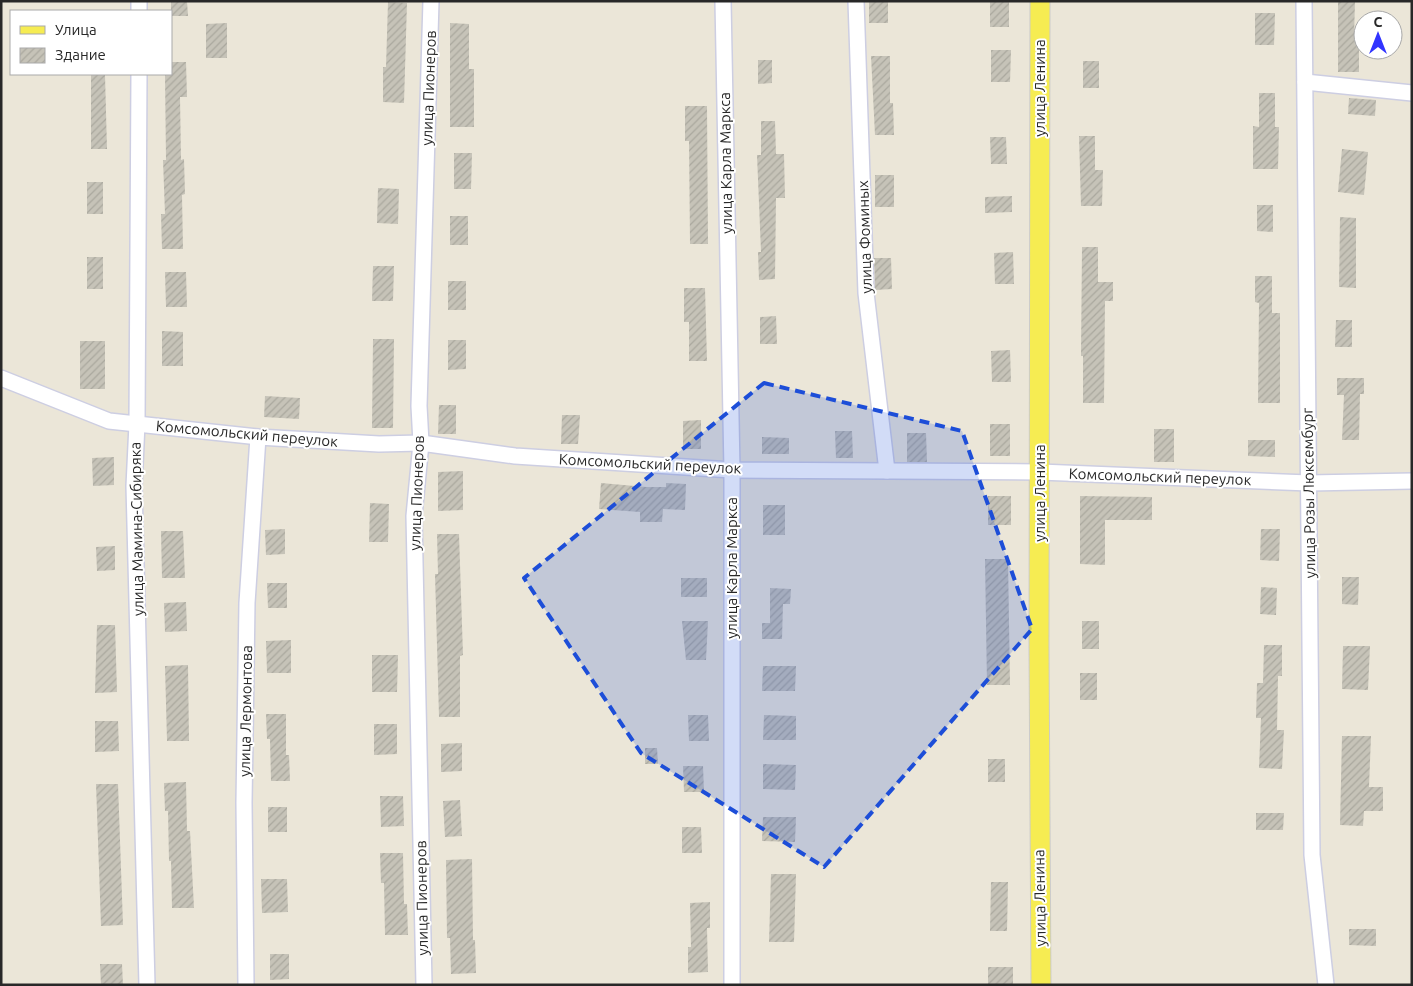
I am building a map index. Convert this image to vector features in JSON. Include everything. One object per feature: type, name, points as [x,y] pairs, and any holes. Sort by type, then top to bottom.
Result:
[{"type":"main road","name":"улица Ленина","points":[[1040,1],[1039,665],[1041,985]]},
{"type":"street","name":"улица Пионеров","points":[[424,985],[414,516],[421,443],[419,406],[431,1]]},
{"type":"street","name":"улица Карла Маркса","points":[[723,1],[732,470],[732,985]]},
{"type":"street","name":"улица Фоминых","points":[[856,1],[866,293],[887,471]]},
{"type":"street","name":"улица Розы Люксембург","points":[[1304,1],[1312,855],[1326,985]]},
{"type":"street","name":"улица Мамина-Сибиряка","points":[[139,75],[137,424],[134,486],[147,985]]},
{"type":"street","points":[[1305,82],[1412,93]]},
{"type":"street","name":"Комсомольский переулок","points":[[1,378],[109,420],[258,437],[378,444],[421,443],[515,456],[732,470],[1040,472],[1309,484],[1412,481]]},
{"type":"street","name":"улица Лермонтова","points":[[246,985],[244,803],[247,603],[258,437]]},
{"type":"highlighted area","points":[[764,383],[962,431],[1032,629],[824,867],[641,753],[524,578]]},
{"type":"building","points":[[171,1],[187,1],[188,16],[172,16]]},
{"type":"building","points":[[869,1],[888,1],[888,23],[869,23]]},
{"type":"building","points":[[990,1],[1009,1],[1009,27],[990,27]]},
{"type":"building","points":[[1338,1],[1355,1],[1355,10],[1353,10],[1353,60],[1359,60],[1359,72],[1338,72]]},
{"type":"building","points":[[388,2],[407,3],[404,103],[383,102],[383,67],[386,67]]},
{"type":"building","points":[[1255,13],[1275,13],[1274,45],[1255,45]]},
{"type":"building","points":[[227,23],[227,58],[206,58],[206,24]]},
{"type":"building","points":[[450,23],[469,24],[469,69],[474,69],[474,127],[450,127]]},
{"type":"building","points":[[991,50],[1011,50],[1010,82],[991,82]]},
{"type":"building","points":[[871,56],[890,56],[890,103],[893,103],[894,135],[875,135]]},
{"type":"building","points":[[758,60],[772,60],[772,83],[758,84]]},
{"type":"building","points":[[1083,61],[1099,61],[1099,88],[1083,88]]},
{"type":"building","points":[[172,62],[186,62],[187,97],[180,97],[181,160],[184,159],[185,194],[182,195],[183,249],[162,249],[161,214],[165,214],[163,160],[166,160],[165,75],[172,75]]},
{"type":"building","points":[[91,75],[105,75],[107,149],[91,149]]},
{"type":"building","points":[[1259,93],[1275,93],[1275,127],[1279,127],[1278,169],[1253,169],[1253,126],[1259,127]]},
{"type":"building","points":[[1349,98],[1376,100],[1375,116],[1348,114]]},
{"type":"building","points":[[685,106],[707,106],[708,244],[690,244],[689,141],[685,141]]},
{"type":"building","points":[[761,121],[775,121],[776,154],[784,154],[785,198],[776,198],[775,279],[759,280],[758,252],[761,252],[757,155],[761,155]]},
{"type":"building","points":[[1079,136],[1095,136],[1095,170],[1103,170],[1102,206],[1081,206]]},
{"type":"building","points":[[990,137],[1006,137],[1007,164],[991,164]]},
{"type":"building","points":[[1342,149],[1368,152],[1364,195],[1338,192]]},
{"type":"building","points":[[454,153],[472,153],[471,189],[454,189]]},
{"type":"building","points":[[875,175],[894,175],[894,207],[875,207]]},
{"type":"building","points":[[87,182],[103,182],[103,214],[87,214]]},
{"type":"building","points":[[378,188],[399,189],[398,224],[377,223]]},
{"type":"building","points":[[1012,196],[1012,212],[985,213],[985,197]]},
{"type":"building","points":[[1257,205],[1273,205],[1273,232],[1257,231]]},
{"type":"building","points":[[450,216],[468,216],[468,245],[450,245]]},
{"type":"building","points":[[1340,217],[1356,218],[1356,288],[1339,287]]},
{"type":"building","points":[[1082,247],[1098,247],[1098,282],[1113,282],[1113,301],[1105,301],[1104,403],[1083,403],[1083,356],[1081,356]]},
{"type":"building","points":[[1013,252],[1014,284],[995,284],[994,253]]},
{"type":"building","points":[[87,257],[103,257],[103,289],[87,289]]},
{"type":"building","points":[[874,258],[891,258],[892,289],[875,290]]},
{"type":"building","points":[[373,266],[394,266],[393,301],[372,301]]},
{"type":"building","points":[[165,272],[186,272],[187,307],[166,307]]},
{"type":"building","points":[[1255,276],[1272,276],[1272,313],[1280,313],[1280,403],[1258,403],[1259,303],[1255,302]]},
{"type":"building","points":[[448,281],[466,281],[466,310],[448,310]]},
{"type":"building","points":[[684,288],[705,288],[707,361],[689,361],[689,322],[684,322]]},
{"type":"building","points":[[776,316],[777,344],[760,344],[760,317]]},
{"type":"building","points":[[1336,320],[1352,320],[1352,347],[1335,347]]},
{"type":"building","points":[[162,331],[183,332],[183,366],[162,366]]},
{"type":"building","points":[[373,339],[394,339],[393,428],[372,428]]},
{"type":"building","points":[[448,340],[466,340],[466,369],[448,370]]},
{"type":"building","points":[[80,341],[105,341],[105,389],[80,389]]},
{"type":"building","points":[[1010,350],[1011,382],[992,382],[991,351]]},
{"type":"building","points":[[1337,378],[1364,378],[1364,394],[1360,394],[1359,440],[1342,440],[1344,395],[1337,395]]},
{"type":"building","points":[[265,396],[300,398],[299,419],[264,417]]},
{"type":"building","points":[[439,405],[456,405],[456,434],[438,434]]},
{"type":"building","points":[[562,415],[580,415],[578,444],[561,444]]},
{"type":"building","points":[[701,420],[701,449],[683,449],[683,421]]},
{"type":"building","points":[[990,424],[1010,424],[1010,456],[990,456]]},
{"type":"building","points":[[1154,429],[1174,429],[1174,462],[1154,462]]},
{"type":"building","points":[[835,431],[852,431],[853,458],[836,458]]},
{"type":"building","points":[[907,433],[926,433],[927,462],[907,462]]},
{"type":"building","points":[[762,437],[789,438],[789,454],[762,454]]},
{"type":"building","points":[[1248,440],[1275,440],[1275,457],[1248,456]]},
{"type":"building","points":[[114,457],[114,485],[93,486],[92,458]]},
{"type":"building","points":[[463,471],[463,510],[438,511],[438,472]]},
{"type":"building","points":[[601,483],[646,487],[666,487],[666,483],[686,484],[685,510],[663,509],[662,522],[640,522],[640,512],[599,509]]},
{"type":"building","points":[[988,496],[1011,496],[1011,525],[988,525]]},
{"type":"building","points":[[1080,496],[1152,497],[1152,520],[1105,520],[1105,565],[1080,564]]},
{"type":"building","points":[[370,503],[389,504],[388,542],[369,542]]},
{"type":"building","points":[[763,505],[785,505],[785,535],[763,535]]},
{"type":"building","points":[[285,529],[285,554],[266,555],[265,530]]},
{"type":"building","points":[[1261,529],[1280,529],[1279,561],[1260,560]]},
{"type":"building","points":[[161,531],[183,531],[185,578],[162,578]]},
{"type":"building","points":[[437,534],[459,534],[463,655],[460,656],[460,717],[439,717],[435,574],[438,574]]},
{"type":"building","points":[[115,546],[115,570],[97,571],[96,547]]},
{"type":"building","points":[[985,559],[1008,559],[1010,685],[987,685]]},
{"type":"building","points":[[1342,577],[1359,577],[1358,605],[1342,604]]},
{"type":"building","points":[[681,578],[707,578],[707,597],[681,597]]},
{"type":"building","points":[[267,583],[287,583],[287,608],[268,608]]},
{"type":"building","points":[[1261,587],[1277,588],[1276,615],[1260,614]]},
{"type":"building","points":[[770,588],[791,589],[790,604],[783,604],[782,639],[762,639],[762,623],[770,623]]},
{"type":"building","points":[[186,602],[187,631],[165,632],[164,603]]},
{"type":"building","points":[[682,621],[708,621],[706,660],[686,660]]},
{"type":"building","points":[[1082,621],[1099,621],[1099,649],[1082,649]]},
{"type":"building","points":[[97,625],[115,625],[117,692],[95,693]]},
{"type":"building","points":[[291,640],[291,673],[267,673],[266,641]]},
{"type":"building","points":[[1264,645],[1282,645],[1282,676],[1278,676],[1277,730],[1284,730],[1282,769],[1259,768],[1261,718],[1256,718],[1257,683],[1263,683]]},
{"type":"building","points":[[1343,646],[1370,646],[1368,690],[1342,689]]},
{"type":"building","points":[[372,655],[398,655],[397,692],[372,692]]},
{"type":"building","points":[[188,665],[189,741],[167,741],[165,666]]},
{"type":"building","points":[[763,666],[796,666],[795,691],[762,691]]},
{"type":"building","points":[[1080,673],[1097,673],[1097,700],[1080,700]]},
{"type":"building","points":[[266,714],[286,714],[286,755],[289,755],[290,781],[271,781],[270,739],[267,739]]},
{"type":"building","points":[[688,715],[708,715],[709,741],[689,741]]},
{"type":"building","points":[[764,715],[796,716],[796,740],[763,740]]},
{"type":"building","points":[[95,721],[118,721],[119,751],[95,752]]},
{"type":"building","points":[[374,724],[397,724],[397,754],[374,755]]},
{"type":"building","points":[[1342,736],[1371,736],[1369,787],[1383,787],[1383,811],[1364,811],[1363,826],[1340,825]]},
{"type":"building","points":[[462,743],[462,771],[441,772],[441,744]]},
{"type":"building","points":[[645,748],[657,748],[658,764],[645,764]]},
{"type":"building","points":[[988,759],[1005,759],[1005,782],[988,782]]},
{"type":"building","points":[[763,764],[796,765],[795,790],[763,789]]},
{"type":"building","points":[[683,766],[703,766],[704,792],[684,792]]},
{"type":"building","points":[[186,782],[187,831],[190,831],[194,908],[172,908],[168,811],[165,811],[164,783]]},
{"type":"building","points":[[96,784],[118,784],[123,925],[101,926]]},
{"type":"building","points":[[380,796],[403,796],[404,826],[381,827]]},
{"type":"building","points":[[460,800],[462,836],[445,837],[443,801]]},
{"type":"building","points":[[268,807],[287,807],[287,832],[268,832]]},
{"type":"building","points":[[1256,813],[1284,813],[1283,830],[1256,830]]},
{"type":"building","points":[[763,817],[796,817],[795,842],[762,841]]},
{"type":"building","points":[[682,827],[701,827],[702,853],[682,853]]},
{"type":"building","points":[[380,853],[403,853],[404,904],[407,904],[408,935],[385,935],[384,883],[381,883]]},
{"type":"building","points":[[472,859],[473,940],[475,940],[476,973],[451,974],[450,938],[447,938],[446,860]]},
{"type":"building","points":[[771,874],[796,874],[794,942],[769,942]]},
{"type":"building","points":[[261,879],[287,879],[288,912],[262,913]]},
{"type":"building","points":[[991,882],[1008,882],[1007,931],[990,931]]},
{"type":"building","points":[[710,902],[710,928],[707,928],[708,972],[688,973],[688,947],[691,947],[690,903]]},
{"type":"building","points":[[1349,929],[1376,929],[1376,946],[1349,945]]},
{"type":"building","points":[[270,954],[289,954],[289,979],[270,980]]},
{"type":"building","points":[[100,964],[122,964],[123,985],[101,985]]},
{"type":"building","points":[[988,967],[1013,967],[1013,985],[988,985]]}]
